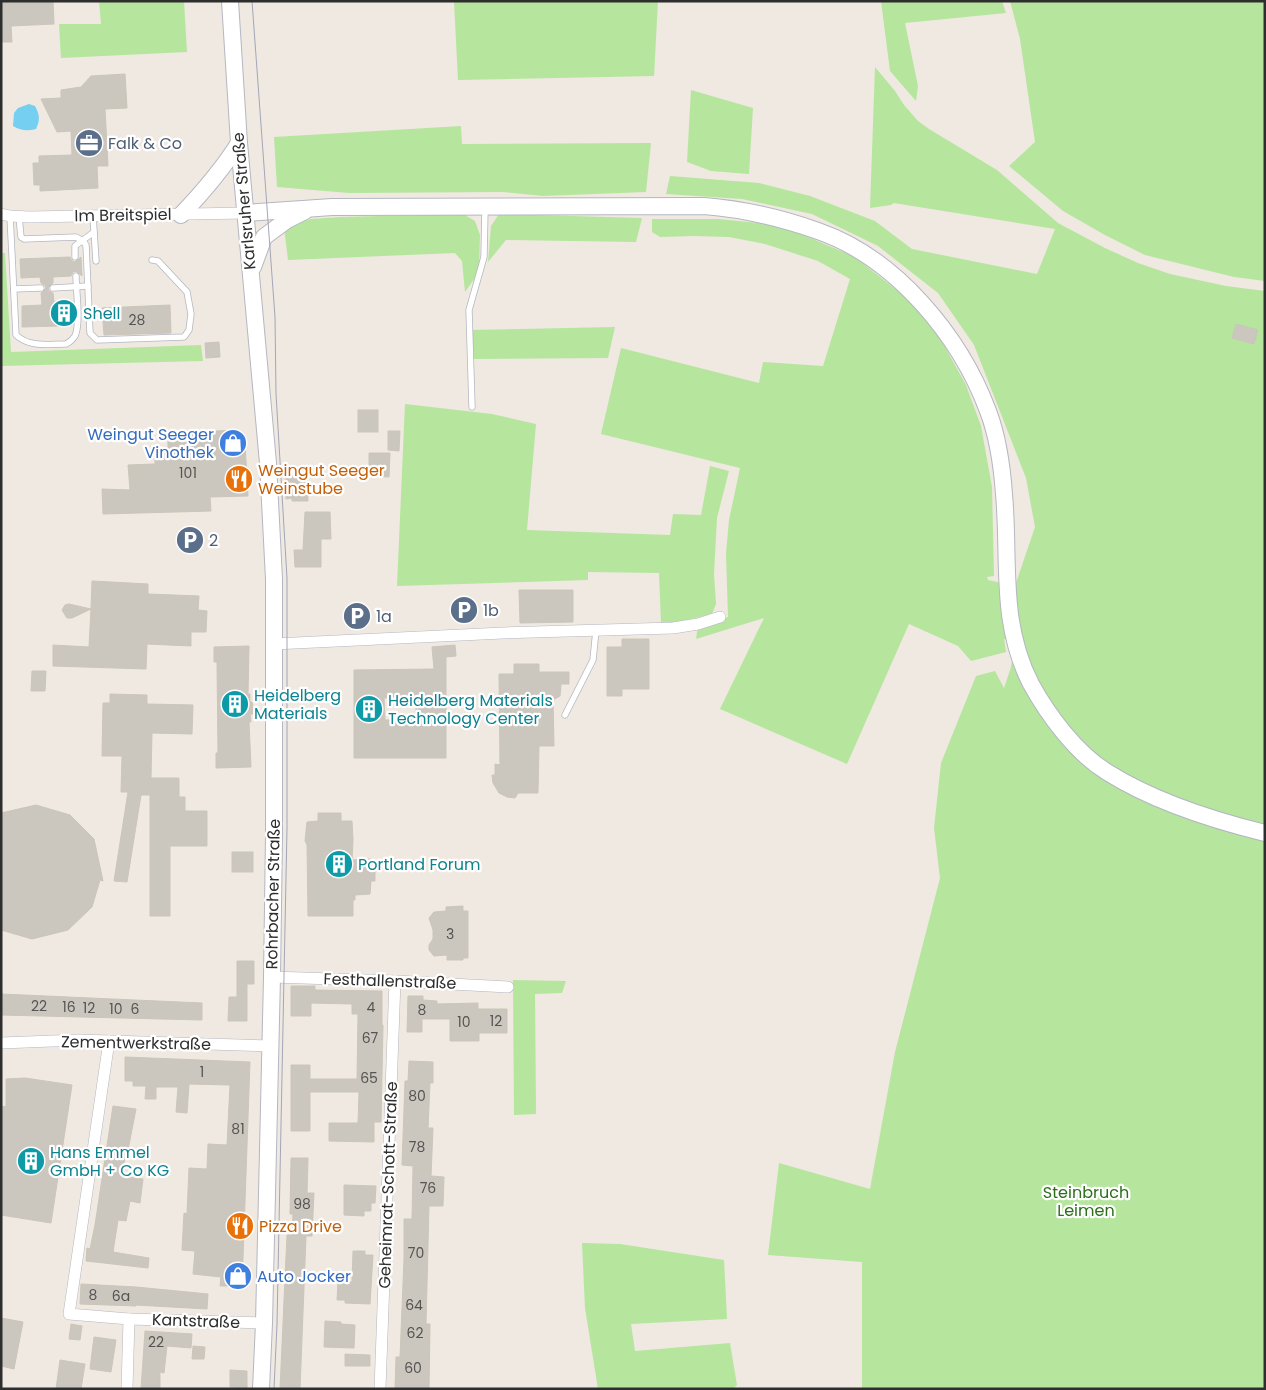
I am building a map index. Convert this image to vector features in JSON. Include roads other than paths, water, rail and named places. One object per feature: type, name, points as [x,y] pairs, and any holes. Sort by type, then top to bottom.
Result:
[{"type":"main road","name":"Karlsruher Straße","points":[[230,1],[239,143],[262,400]]},
{"type":"main road","points":[[181,215],[221,171],[239,143]]},
{"type":"main road","points":[[245,213],[311,208],[704,206],[747,211],[820,232],[853,248],[884,269],[923,304],[942,327],[971,375],[988,411],[996,439],[1004,495],[1008,608],[1020,660],[1031,684],[1055,721],[1089,758],[1105,772],[1190,811],[1265,833]]},
{"type":"main road","points":[[250,271],[264,236],[287,220],[311,208]]},
{"type":"main road","name":"Rohrbacher Straße","points":[[261,1389],[271,1046],[274,644],[274,579],[268,462],[262,400]]},
{"type":"street","name":"Im Breitspiel","points":[[10,216],[245,213]]},
{"type":"street","points":[[274,644],[673,628],[698,624],[720,617]]},
{"type":"street","name":"Festhallenstraße","points":[[272,977],[508,986]]},
{"type":"street","name":"Geheimrat-Schott-Straße","points":[[380,1389],[395,981]]},
{"type":"street","name":"Zementwerkstraße","points":[[1,1043],[78,1040],[271,1046]]},
{"type":"street","name":"Kantstraße","points":[[109,1041],[69,1314],[264,1323]]},
{"type":"street","points":[[127,1389],[129,1318]]},
{"type":"lane","points":[[472,407],[469,310],[484,257],[484,206]]},
{"type":"lane","points":[[10,216],[24,238],[76,237],[86,245],[90,334],[97,340],[184,337],[190,330],[191,314],[187,292],[158,260],[152,260]]},
{"type":"lane","points":[[10,216],[16,335],[23,342],[29,344],[66,344],[71,341],[75,335],[77,325],[76,276]]},
{"type":"lane","points":[[93,216],[96,261]]},
{"type":"lane","points":[[75,257],[75,246],[94,232]]},
{"type":"lane","points":[[53,288],[88,286]]},
{"type":"lane","points":[[14,289],[41,288]]},
{"type":"lane","points":[[566,715],[594,660],[596,630]]},
{"type":"water","points":[[29,104],[35,106],[39,115],[36,129],[24,130],[13,126],[14,113],[18,108]]},
{"type":"tram line","points":[[252,1],[275,317],[276,394],[287,578],[287,828],[274,1389]]},
{"type":"place","name":"Falk & Co","points":[[89,143]]},
{"type":"place","name":"Shell","points":[[64,313]]},
{"type":"place","name":"Weingut Seeger Vinothek","points":[[233,443]]},
{"type":"place","name":"Weingut Seeger Weinstube","points":[[239,479]]},
{"type":"place","name":"2","points":[[190,540]]},
{"type":"place","name":"1b","points":[[464,610]]},
{"type":"place","name":"1a","points":[[357,616]]},
{"type":"place","name":"Heidelberg Materials","points":[[235,704]]},
{"type":"place","name":"Heidelberg Materials Technology Center","points":[[369,709]]},
{"type":"place","name":"Portland Forum","points":[[339,864]]},
{"type":"place","name":"Hans Emmel GmbH + Co KG","points":[[31,1161]]},
{"type":"place","name":"Pizza Drive","points":[[240,1226]]},
{"type":"place","name":"Auto Jocker","points":[[238,1276]]},
{"type":"park label","name":"Steinbruch Leimen","points":[[1086,1201]]}]
